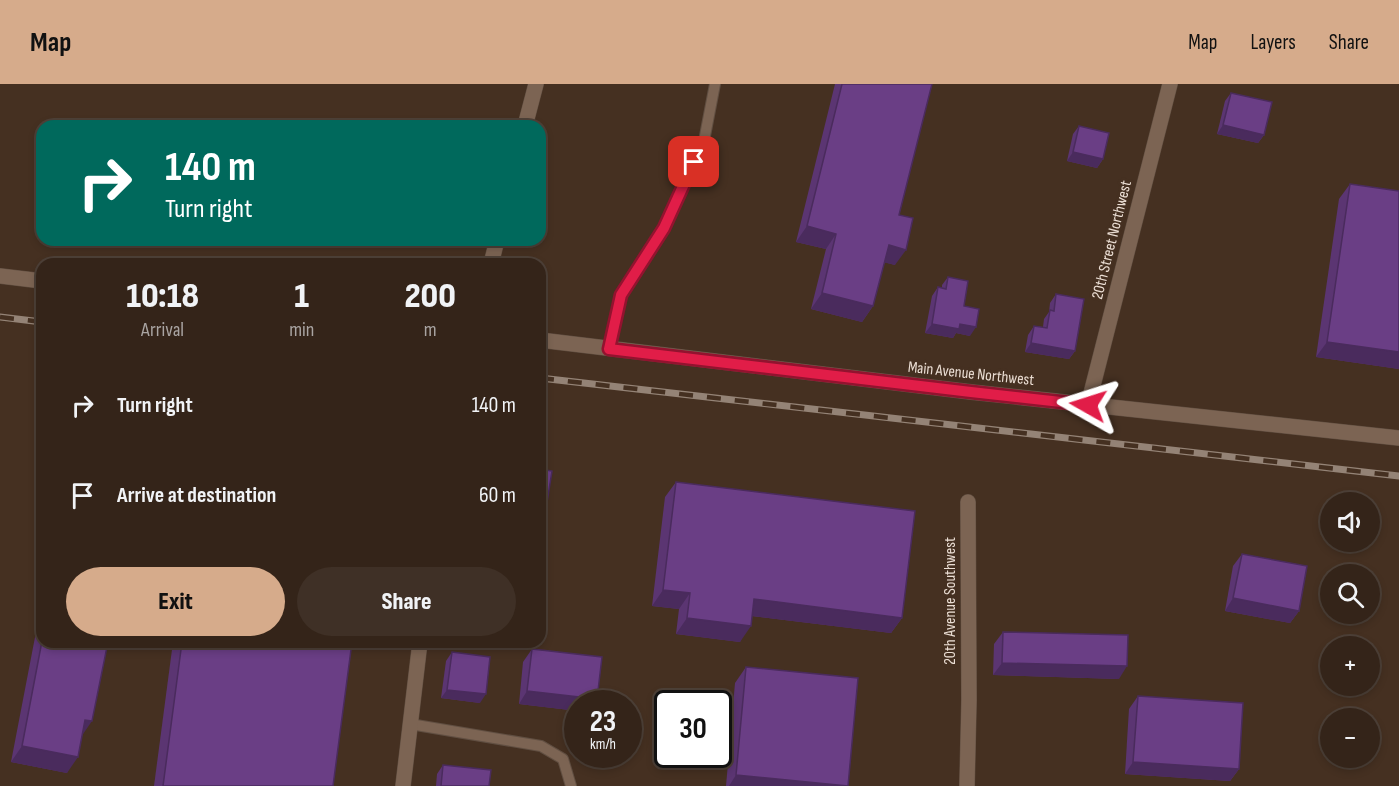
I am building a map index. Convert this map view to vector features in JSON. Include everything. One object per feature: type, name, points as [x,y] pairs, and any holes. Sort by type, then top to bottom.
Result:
[{"type":"street","name":"20th Street Northwest","points":[[1088,405],[1170,84]]},
{"type":"street","points":[[527,120],[535,89]]},
{"type":"street","points":[[0,276],[36,280]]},
{"type":"street","name":"Main Avenue Northwest","points":[[546,341],[971,392],[1399,438]]},
{"type":"street","name":"20th Avenue Southwest","points":[[967,786],[968,502]]},
{"type":"street","points":[[403,786],[419,648]]},
{"type":"lane","points":[[609,349],[621,295],[664,228],[704,141],[715,84]]},
{"type":"lane","points":[[410,724],[541,746],[563,759],[571,786]]},
{"type":"building","points":[[842,84],[932,84],[899,215],[913,218],[906,250],[889,245],[873,306],[822,293],[836,234],[807,226]]},
{"type":"building","points":[[1231,93],[1272,102],[1264,135],[1223,125]]},
{"type":"building","points":[[1079,126],[1109,133],[1103,159],[1073,152]]},
{"type":"building","points":[[1350,184],[1399,191],[1399,352],[1327,342]]},
{"type":"building","points":[[948,277],[968,281],[964,306],[979,309],[976,327],[960,324],[959,329],[932,324],[938,287],[946,289]]},
{"type":"building","points":[[1056,294],[1084,299],[1075,351],[1031,343],[1034,326],[1047,328],[1050,310],[1054,311]]},
{"type":"building","points":[[546,470],[552,471],[546,509]]},
{"type":"building","points":[[676,482],[915,511],[902,618],[754,599],[751,626],[687,618],[690,593],[663,590]]},
{"type":"building","points":[[1242,554],[1307,566],[1299,611],[1233,598]]},
{"type":"building","points":[[1003,632],[1128,635],[1127,666],[1002,663]]},
{"type":"building","points":[[41,648],[107,648],[92,721],[85,720],[78,757],[22,746]]},
{"type":"building","points":[[181,648],[351,648],[333,786],[163,786]]},
{"type":"building","points":[[532,649],[602,657],[598,690],[564,690],[564,695],[527,691]]},
{"type":"building","points":[[452,652],[490,657],[486,694],[447,690]]},
{"type":"building","points":[[746,667],[858,678],[848,786],[736,775]]},
{"type":"building","points":[[1138,696],[1243,703],[1239,769],[1133,762]]},
{"type":"building","points":[[443,765],[491,770],[489,786],[441,786]]},
{"type":"railway","points":[[0,317],[36,321]]},
{"type":"railway","points":[[546,379],[1399,476]]},
{"type":"route","points":[[694,162],[664,228],[621,295],[609,349],[1088,405]]}]
